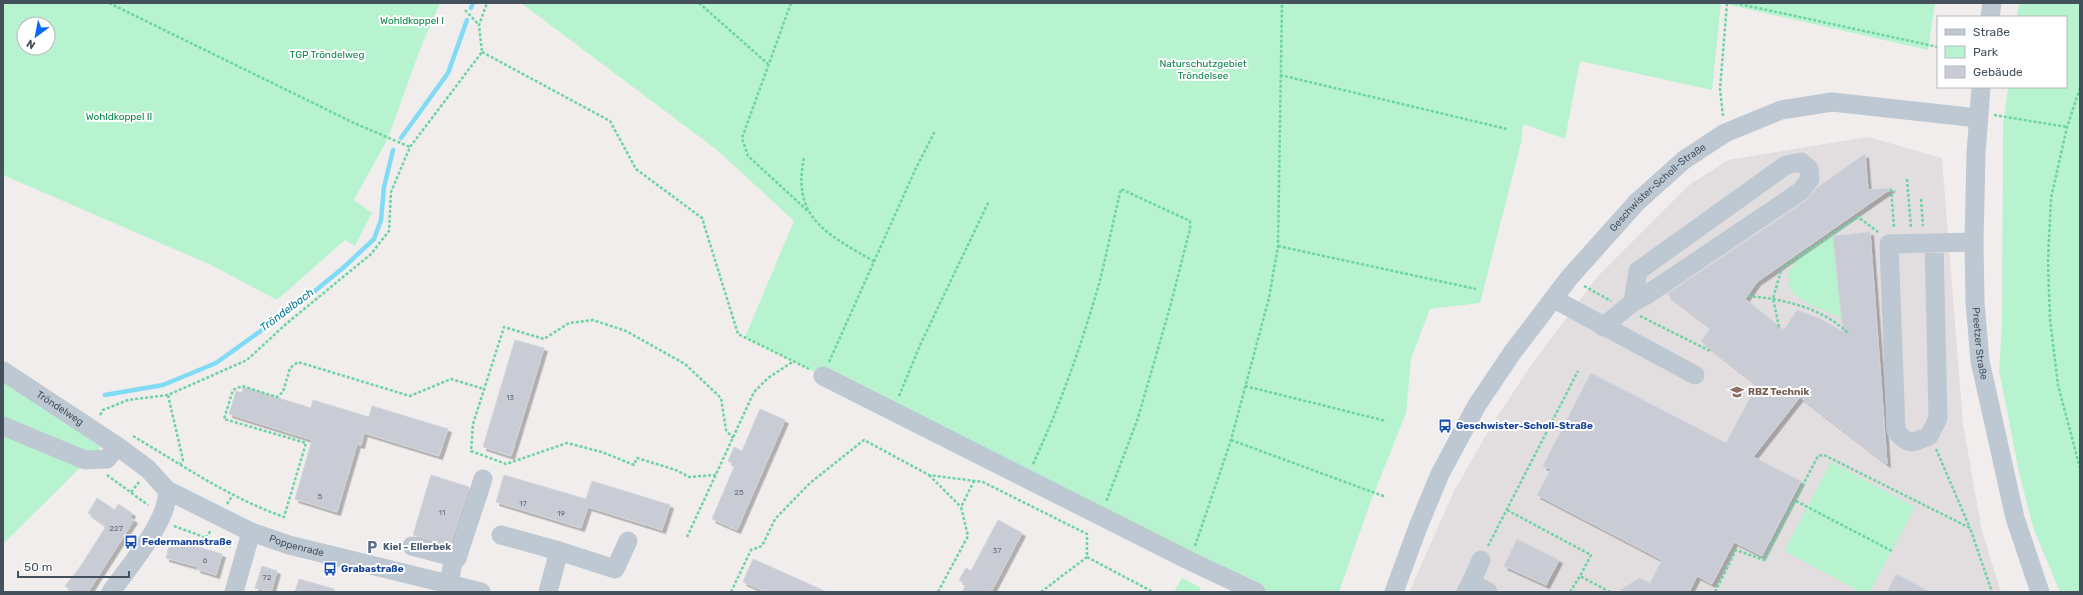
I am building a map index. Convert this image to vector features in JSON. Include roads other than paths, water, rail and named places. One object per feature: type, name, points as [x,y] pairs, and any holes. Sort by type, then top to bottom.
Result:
[{"type":"street","points":[[1990,16],[1992,3]]},
{"type":"street","name":"Preetzer Straße","points":[[1980,88],[1974,242],[1980,362],[2015,518],[2040,592]]},
{"type":"street","name":"Geschwister-Scholl-Straße","points":[[1394,592],[1418,526],[1440,474],[1477,406],[1512,354],[1569,278],[1637,202],[1684,160],[1725,133],[1781,110],[1832,102],[1978,115]]},
{"type":"street","points":[[1603,327],[1633,302],[1645,296],[1801,190],[1810,180],[1808,169],[1800,162],[1786,165],[1638,271],[1633,302]]},
{"type":"street","points":[[1929,243],[1938,418],[1929,436],[1913,443],[1905,441],[1896,431],[1892,237],[1929,243],[1974,242]]},
{"type":"street","points":[[1554,299],[1603,327],[1696,375]]},
{"type":"street","name":"Tröndelweg","points":[[3,371],[122,439],[167,490]]},
{"type":"street","points":[[823,376],[1190,561],[1256,592]]},
{"type":"street","points":[[3,426],[85,460],[107,459],[122,439]]},
{"type":"street","points":[[444,586],[457,558],[483,479]]},
{"type":"street","points":[[110,592],[141,549],[162,515],[167,502],[167,490]]},
{"type":"street","name":"Poppenrade","points":[[167,490],[251,532],[289,545],[444,586],[482,592]]},
{"type":"street","points":[[234,592],[251,532]]},
{"type":"street","points":[[501,535],[615,569],[628,541]]},
{"type":"street","points":[[412,546],[457,558]]},
{"type":"street","points":[[548,592],[559,552]]},
{"type":"street","points":[[1481,560],[1468,587],[1488,592]]},
{"type":"waterway","name":"Tröndelbach","points":[[471,8],[473,3]]},
{"type":"waterway","name":"Tröndelbach","points":[[401,138],[448,73],[467,20]]},
{"type":"waterway","name":"Tröndelbach","points":[[105,395],[163,385],[216,363],[305,299],[343,268],[374,239],[381,220],[384,187],[393,150]]},
{"type":"place","name":"RBZ Technik","points":[[1737,392]]},
{"type":"place","name":"Geschwister-Scholl-Straße","points":[[1445,426]]},
{"type":"place","name":"Federmannstraße","points":[[131,542]]},
{"type":"place","name":"Kiel - Ellerbek","points":[[372,547]]},
{"type":"place","name":"Grabastraße","points":[[330,569]]},
{"type":"park label","name":"Wohldkoppel I","points":[[412,21]]},
{"type":"park label","name":"TGP Tröndelweg","points":[[327,55]]},
{"type":"park label","name":"Naturschutzgebiet Tröndelsee","points":[[1203,70]]},
{"type":"park label","name":"Wohldkoppel II","points":[[119,117]]}]
